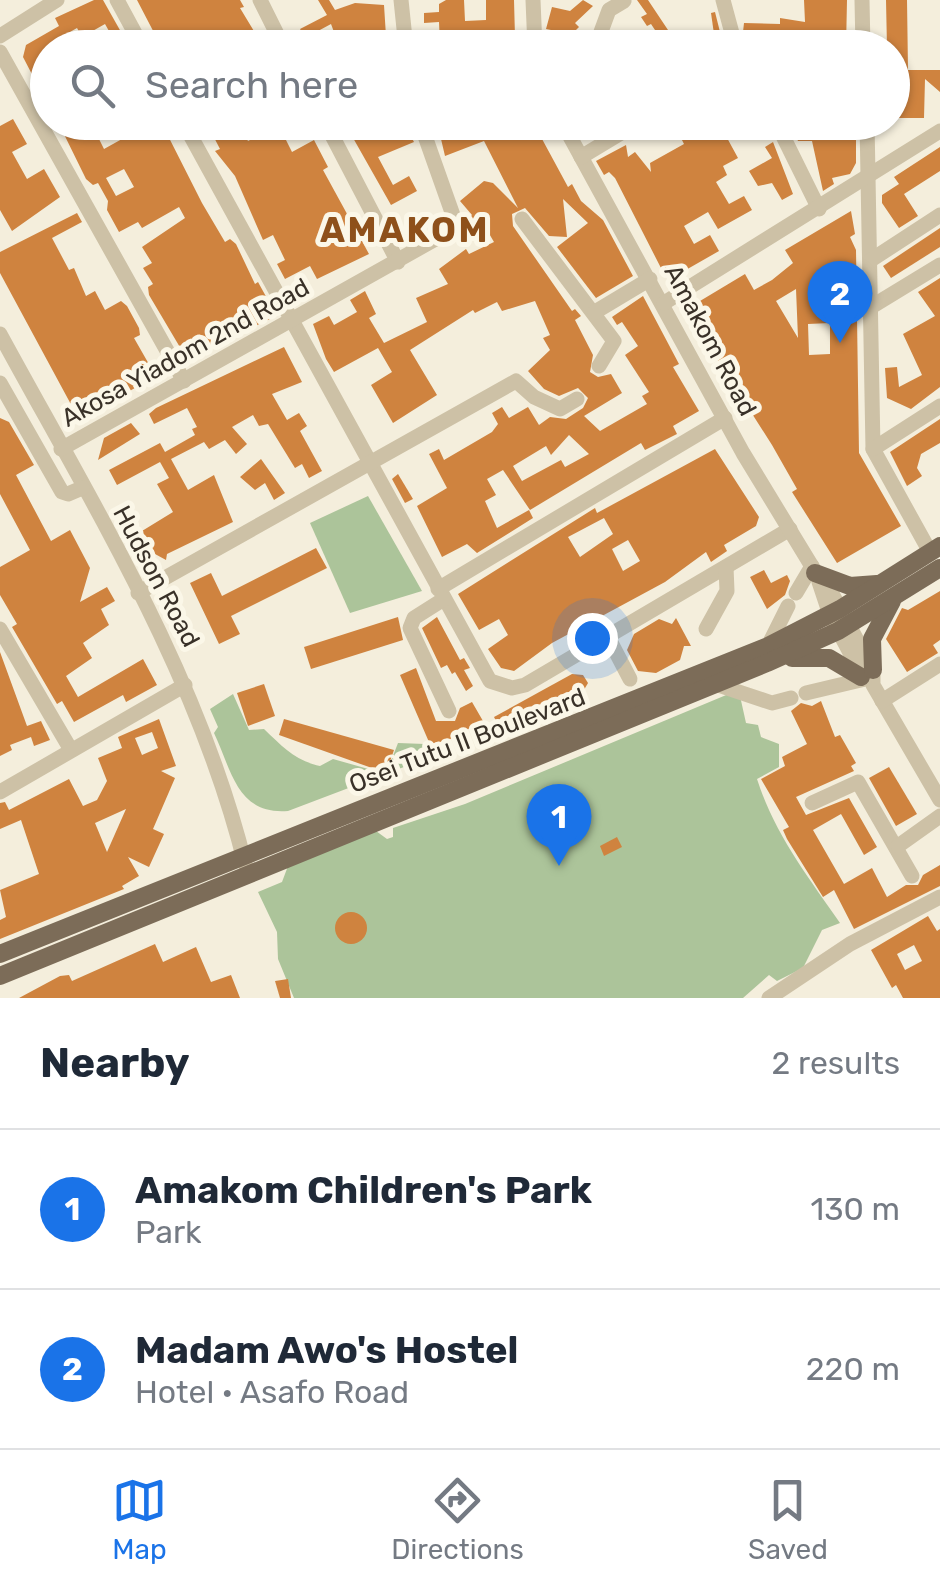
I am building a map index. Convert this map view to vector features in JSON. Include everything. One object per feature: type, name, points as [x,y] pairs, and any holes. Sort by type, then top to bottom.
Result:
[{"type":"main road","name":"Osei Tutu II Boulevard","points":[[0,954],[242,853],[767,654],[839,620],[937,556]]},
{"type":"main road","points":[[767,654],[820,656],[868,678],[874,632],[889,590],[850,586],[815,572]]},
{"type":"main road","name":"Osei Tutu II Boulevard","points":[[0,976],[601,734],[715,684],[767,654]]},
{"type":"street","points":[[0,36],[58,0]]},
{"type":"street","points":[[117,0],[133,30]]},
{"type":"street","points":[[260,0],[275,30]]},
{"type":"street","points":[[400,0],[404,30]]},
{"type":"street","points":[[532,0],[534,30]]},
{"type":"street","points":[[723,0],[731,30]]},
{"type":"street","points":[[862,0],[863,30]]},
{"type":"street","points":[[602,30],[609,10],[624,1]]},
{"type":"street","points":[[0,52],[30,106]]},
{"type":"street","points":[[664,304],[940,132]]},
{"type":"street","points":[[49,140],[184,381]]},
{"type":"street","points":[[193,140],[368,466],[490,681],[512,688],[525,685],[790,529]]},
{"type":"street","points":[[334,140],[398,262]]},
{"type":"street","name":"Akosa Yiadom 2nd Road","points":[[61,448],[438,240],[453,226],[454,218],[426,140]]},
{"type":"street","name":"Amakom Road","points":[[572,140],[725,418],[815,572],[829,588],[839,620],[868,678],[937,789]]},
{"type":"street","points":[[581,157],[609,140]]},
{"type":"street","points":[[785,140],[819,210]]},
{"type":"street","points":[[867,140],[872,449],[937,556]]},
{"type":"street","points":[[871,260],[940,215]]},
{"type":"street","points":[[522,219],[614,342],[599,366]]},
{"type":"street","points":[[871,307],[940,265]]},
{"type":"street","points":[[595,312],[650,279]]},
{"type":"street","name":"Hudson Road","points":[[0,334],[185,685],[218,770],[248,874]]},
{"type":"street","points":[[0,375],[18,366]]},
{"type":"street","points":[[138,593],[516,381],[534,397],[560,409],[578,399]]},
{"type":"street","points":[[0,383],[62,492],[68,494],[82,488]]},
{"type":"street","points":[[872,449],[940,406]]},
{"type":"street","points":[[448,711],[410,628],[414,618],[441,594],[725,418]]},
{"type":"street","points":[[706,628],[727,592],[726,568]]},
{"type":"street","points":[[767,654],[792,599],[815,572]]},
{"type":"street","points":[[0,629],[71,750]]},
{"type":"street","points":[[608,637],[630,679]]},
{"type":"street","points":[[882,701],[940,664]]},
{"type":"street","points":[[715,684],[772,703],[868,678]]},
{"type":"street","points":[[0,792],[185,685]]},
{"type":"street","points":[[812,803],[858,782],[912,876]]},
{"type":"street","points":[[898,846],[940,816]]},
{"type":"street","points":[[769,998],[850,944],[940,897]]},
{"type":"green space","points":[[368,496],[422,591],[350,613],[310,523]]},
{"type":"green space","points":[[731,693],[740,696],[746,723],[758,725],[761,737],[779,744],[779,767],[757,779],[782,836],[840,923],[822,930],[803,968],[777,981],[769,975],[743,998],[294,998],[278,959],[277,932],[258,892],[282,882],[288,866],[376,831],[387,839],[393,837],[393,828],[465,804]]},
{"type":"green space","points":[[233,694],[249,730],[264,729],[303,760],[320,766],[333,759],[386,774],[288,811],[257,806],[239,788],[214,733],[218,727],[210,709]]},
{"type":"green space","points":[[398,743],[425,744],[433,756],[386,774]]},
{"type":"building","points":[[94,0],[103,0],[120,30],[108,30],[105,24],[94,30],[52,30],[59,26],[55,18]]},
{"type":"building","points":[[137,0],[240,0],[244,7],[240,8],[253,30],[153,30]]},
{"type":"building","points":[[318,0],[329,0],[335,10],[355,3],[384,5],[386,30],[333,30],[331,24],[320,30],[300,29],[327,15]]},
{"type":"building","points":[[464,0],[465,21],[486,20],[486,0],[514,0],[515,30],[439,30],[439,22],[424,23],[424,13],[439,12],[439,4]]},
{"type":"building","points":[[583,0],[593,6],[575,23],[579,27],[576,30],[546,29],[552,7],[570,11]]},
{"type":"building","points":[[637,0],[648,0],[668,30],[647,26],[641,17],[647,14]]},
{"type":"building","points":[[804,0],[847,0],[846,30],[743,30],[744,23],[780,24],[780,18],[805,22]]},
{"type":"building","points":[[886,0],[907,0],[907,30],[887,30]]},
{"type":"building","points":[[715,12],[720,30],[713,30],[711,13]]},
{"type":"building","points":[[30,43],[30,70],[23,57]]},
{"type":"building","points":[[910,70],[940,70],[940,92],[925,79],[924,118],[910,118]]},
{"type":"building","points":[[13,119],[27,144],[12,152],[27,179],[44,169],[60,197],[12,231],[0,210],[0,126]]},
{"type":"building","points":[[67,140],[100,140],[104,149],[120,140],[170,140],[225,242],[230,239],[236,244],[255,284],[258,282],[274,311],[272,318],[195,354],[192,349],[181,349],[149,295],[148,287],[153,284],[143,268],[152,263],[142,247],[185,218],[179,207],[142,228],[138,222],[119,232],[107,210],[108,201],[98,183],[93,185],[86,179]],"holes":[[[124,169],[134,187],[116,196],[106,178]]]},
{"type":"building","points":[[215,140],[286,140],[292,152],[314,140],[328,167],[323,170],[369,254],[317,279],[310,266],[285,279],[277,264],[285,260],[273,235],[263,240],[235,176],[215,151],[220,149]]},
{"type":"building","points":[[354,140],[413,140],[378,157],[393,185],[409,176],[417,191],[391,205]]},
{"type":"building","points":[[441,140],[543,140],[568,187],[572,184],[581,201],[603,220],[633,276],[596,298],[557,247],[588,223],[563,199],[567,237],[549,236],[525,208],[512,214],[513,226],[572,311],[575,309],[581,316],[575,320],[593,355],[590,372],[598,377],[611,374],[622,393],[584,416],[600,431],[647,404],[642,396],[649,392],[625,355],[638,346],[622,322],[617,325],[612,317],[643,296],[679,364],[673,367],[699,411],[673,426],[677,434],[645,450],[641,443],[530,510],[503,470],[487,479],[496,495],[485,501],[497,528],[529,510],[533,518],[477,553],[467,544],[442,557],[417,506],[447,488],[429,454],[439,449],[444,460],[492,432],[498,424],[492,413],[502,407],[509,418],[528,407],[539,425],[550,417],[566,419],[583,408],[588,398],[578,388],[559,396],[544,389],[528,371],[550,350],[543,338],[550,335],[535,301],[502,311],[497,302],[475,313],[473,310],[410,350],[437,395],[393,423],[371,385],[392,372],[378,348],[334,372],[313,324],[329,316],[334,325],[357,312],[350,300],[365,291],[376,314],[369,318],[384,343],[427,322],[416,298],[448,284],[439,269],[466,249],[469,254],[494,242],[481,220],[471,227],[466,220],[472,215],[460,201],[484,181],[493,183],[518,208],[484,141],[445,156]],"holes":[[[569,435],[589,454],[565,467],[561,460],[522,481],[513,466],[546,446],[551,455]]]},
{"type":"building","points":[[682,140],[728,140],[738,158],[723,166],[727,175],[716,182],[729,204],[744,196],[752,210],[718,229],[708,212],[684,226],[694,244],[710,235],[719,251],[677,275],[662,270],[615,178],[609,172],[604,175],[596,161],[626,145],[628,157],[635,152],[651,172],[650,163],[684,144]]},
{"type":"building","points":[[856,140],[856,163],[850,174],[832,178],[834,184],[823,191],[812,141],[798,141]]},
{"type":"building","points":[[773,142],[793,194],[782,200],[772,183],[758,186],[749,171],[772,158],[765,147]]},
{"type":"building","points":[[940,147],[940,171],[904,194],[918,216],[899,228],[882,203],[882,195],[899,184],[894,177]]},
{"type":"building","points":[[851,211],[855,234],[850,237],[856,250],[859,453],[901,526],[837,563],[792,492],[797,489],[772,445],[691,318],[695,304],[745,274],[754,290],[772,280],[793,263],[785,250]],"holes":[[[796,289],[798,338],[776,301]],[[830,323],[830,354],[809,355],[808,324]]]},
{"type":"building","points":[[77,213],[82,222],[52,238],[69,270],[74,268],[86,296],[95,291],[105,310],[121,301],[127,306],[139,328],[140,335],[134,338],[150,366],[146,382],[91,412],[74,410],[0,273],[0,252]]},
{"type":"building","points":[[940,228],[940,247],[891,278],[883,266]]},
{"type":"building","points":[[940,278],[940,387],[911,409],[887,398],[885,368],[897,367],[899,387],[922,375],[903,334],[935,316],[918,292]]},
{"type":"building","points":[[284,347],[302,382],[272,394],[287,420],[299,413],[307,426],[300,431],[322,471],[309,478],[302,464],[295,468],[268,424],[259,426],[253,415],[232,427],[247,444],[236,454],[225,440],[209,449],[204,442],[171,459],[188,490],[214,475],[233,522],[167,554],[166,560],[155,554],[149,564],[141,564],[142,551],[154,551],[142,531],[173,512],[157,484],[169,478],[160,462],[117,485],[109,470],[160,443],[165,452],[195,435],[192,429],[197,427],[187,408],[154,424],[149,414],[156,408]]},
{"type":"building","points":[[0,418],[9,422],[34,465],[16,475],[51,541],[70,530],[90,568],[80,602],[107,587],[115,601],[101,609],[109,625],[83,643],[92,658],[66,676],[78,697],[143,659],[157,685],[126,702],[123,695],[74,722],[62,701],[57,704],[12,627],[17,624],[0,595],[0,567],[30,550],[0,494]]},
{"type":"building","points":[[940,419],[940,443],[921,454],[917,468],[922,476],[907,486],[890,452]]},
{"type":"building","points":[[131,423],[140,434],[98,460],[104,438]]},
{"type":"building","points":[[715,449],[759,517],[756,526],[724,545],[727,551],[711,562],[706,552],[665,582],[552,643],[514,671],[501,668],[488,649],[508,635],[499,619],[479,630],[458,594],[595,508],[597,513]],"holes":[[[604,518],[613,534],[580,557],[568,537]],[[628,540],[640,561],[623,571],[612,549]]]},
{"type":"building","points":[[261,459],[285,493],[274,500],[265,483],[255,490],[240,477]]},
{"type":"building","points":[[398,474],[413,499],[405,503],[392,479]]},
{"type":"building","points":[[316,548],[327,568],[231,616],[240,634],[219,644],[190,583],[211,573],[222,596]]},
{"type":"building","points":[[764,570],[771,583],[787,575],[790,581],[785,595],[767,609],[750,577]]},
{"type":"building","points":[[940,591],[940,640],[933,645],[938,653],[907,672],[886,639],[902,608],[908,610]]},
{"type":"building","points":[[398,617],[403,640],[311,669],[304,647]]},
{"type":"building","points":[[437,617],[460,660],[464,658],[470,668],[464,670],[473,686],[466,691],[455,672],[452,674],[447,665],[441,668],[422,628]]},
{"type":"building","points":[[676,618],[691,646],[684,646],[680,660],[656,673],[638,671],[627,650],[634,634],[659,619],[672,624]]},
{"type":"building","points":[[0,652],[27,726],[41,721],[50,740],[34,746],[31,737],[10,745],[12,750],[0,756]]},
{"type":"building","points":[[416,668],[436,721],[455,721],[460,708],[472,702],[483,721],[432,749],[400,675]]},
{"type":"building","points":[[572,674],[583,675],[588,683],[578,700],[505,738],[494,717]]},
{"type":"building","points":[[264,684],[275,716],[248,726],[237,693]]},
{"type":"building","points":[[821,701],[835,737],[840,735],[856,763],[851,766],[854,771],[796,797],[806,815],[849,798],[877,847],[864,855],[841,814],[813,830],[844,884],[872,868],[887,897],[906,885],[918,885],[923,875],[940,865],[940,886],[854,929],[834,890],[823,897],[787,839],[783,830],[789,827],[761,779],[785,766],[782,757],[807,744],[791,711],[801,703],[812,706]]},
{"type":"building","points":[[159,719],[176,766],[161,771],[175,778],[153,829],[164,834],[149,867],[128,857],[139,876],[122,886],[124,889],[0,939],[0,920],[6,917],[0,890],[39,874],[21,820],[0,829],[0,803],[5,802],[9,810],[69,779],[83,806],[97,800],[107,781],[98,758],[122,748],[118,737]],"holes":[[[152,732],[158,748],[142,755],[135,738]],[[126,809],[107,852],[95,823]]]},
{"type":"building","points":[[284,719],[394,750],[386,773],[279,735]]},
{"type":"building","points":[[889,767],[917,814],[896,826],[869,778]]},
{"type":"building","points":[[617,837],[622,847],[604,856],[600,846]]},
{"type":"building","points":[[351,912],[362,917],[367,928],[362,939],[351,944],[340,939],[335,928],[340,917]]},
{"type":"building","points":[[928,916],[937,931],[940,929],[940,998],[903,998],[896,985],[892,988],[871,950]],"holes":[[[914,945],[922,961],[905,970],[897,954]]]},
{"type":"building","points":[[155,944],[163,962],[196,947],[211,982],[231,975],[240,998],[19,998],[60,976],[69,975],[72,981]]},
{"type":"building","points":[[288,979],[291,998],[280,998],[275,981]]},
{"type":"place","name":"Madam Awo's Hostel","points":[[840,343]]},
{"type":"place","name":"Amakom Children's Park","points":[[559,866]]},
{"type":"district","name":"AMAKOM","points":[[405,230]]}]
